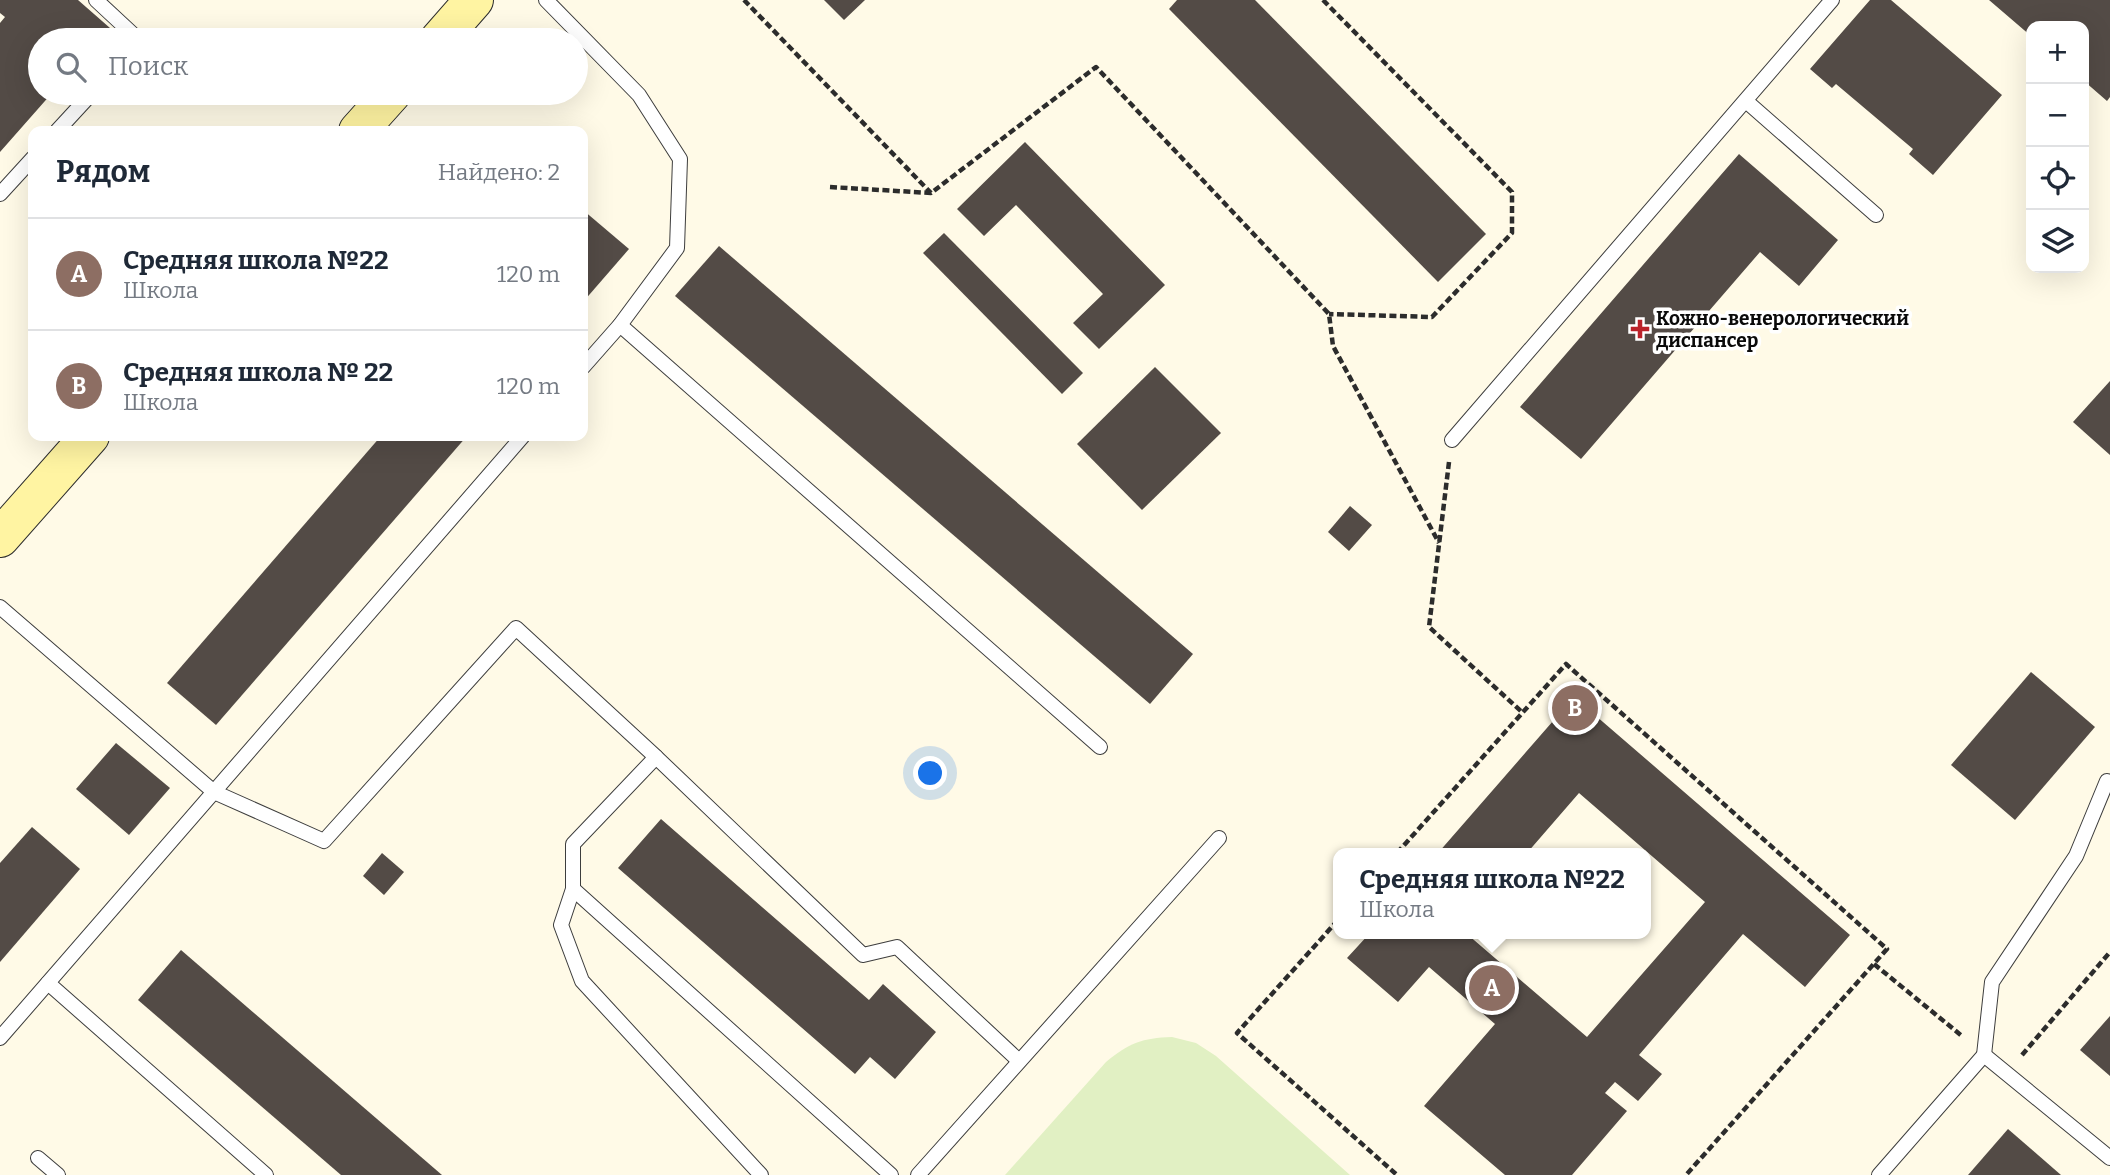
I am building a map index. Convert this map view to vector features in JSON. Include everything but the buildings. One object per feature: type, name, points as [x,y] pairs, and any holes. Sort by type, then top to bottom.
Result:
[{"type":"main road","points":[[450,28],[474,0]]},
{"type":"main road","points":[[362,126],[381,105]]},
{"type":"main road","points":[[3,528],[85,441]]},
{"type":"lane","points":[[96,0],[126,28]]},
{"type":"lane","points":[[546,0],[573,28]]},
{"type":"lane","points":[[1452,440],[1832,0]]},
{"type":"lane","points":[[588,43],[639,95],[680,159],[677,248],[620,325],[588,361]]},
{"type":"lane","points":[[1746,101],[1876,215]]},
{"type":"lane","points":[[62,126],[81,105]]},
{"type":"lane","points":[[0,194],[28,163]]},
{"type":"lane","points":[[620,325],[1100,747]]},
{"type":"lane","points":[[0,1038],[519,441]]},
{"type":"lane","points":[[0,607],[214,792],[324,841],[516,628],[656,757],[863,955],[897,947],[1019,1061]]},
{"type":"lane","points":[[656,757],[573,844],[573,889],[561,925],[582,981],[761,1175]]},
{"type":"lane","points":[[1878,1175],[1984,1055],[1992,982],[2076,856],[2107,781]]},
{"type":"lane","points":[[918,1175],[1219,838]]},
{"type":"lane","points":[[573,889],[891,1175]]},
{"type":"lane","points":[[48,983],[266,1175]]},
{"type":"lane","points":[[1984,1055],[2110,1157]]},
{"type":"lane","points":[[38,1158],[58,1175]]},
{"type":"path","points":[[744,0],[931,193]]},
{"type":"path","points":[[1323,0],[1512,192],[1512,233],[1432,317],[1329,314]]},
{"type":"path","points":[[831,187],[931,193],[1096,67],[1329,314],[1333,346],[1439,543]]},
{"type":"path","points":[[1452,440],[1429,627],[1523,713]]},
{"type":"path","points":[[1402,848],[1566,664],[1888,949],[1686,1175]]},
{"type":"path","points":[[1333,926],[1237,1033],[1396,1175]]},
{"type":"path","points":[[2006,1073],[2110,952]]},
{"type":"path","points":[[1874,964],[1984,1055]]},
{"type":"green space","points":[[1172,1037],[1196,1043],[1216,1056],[1350,1175],[1005,1175],[1106,1062],[1136,1043]]},
{"type":"place","name":"Кожно-венерологический диспансер","points":[[1640,329]]},
{"type":"place","name":"Средняя школа № 22","points":[[1575,708]]},
{"type":"place","name":"Средняя школа №22","points":[[1492,988]]}]
